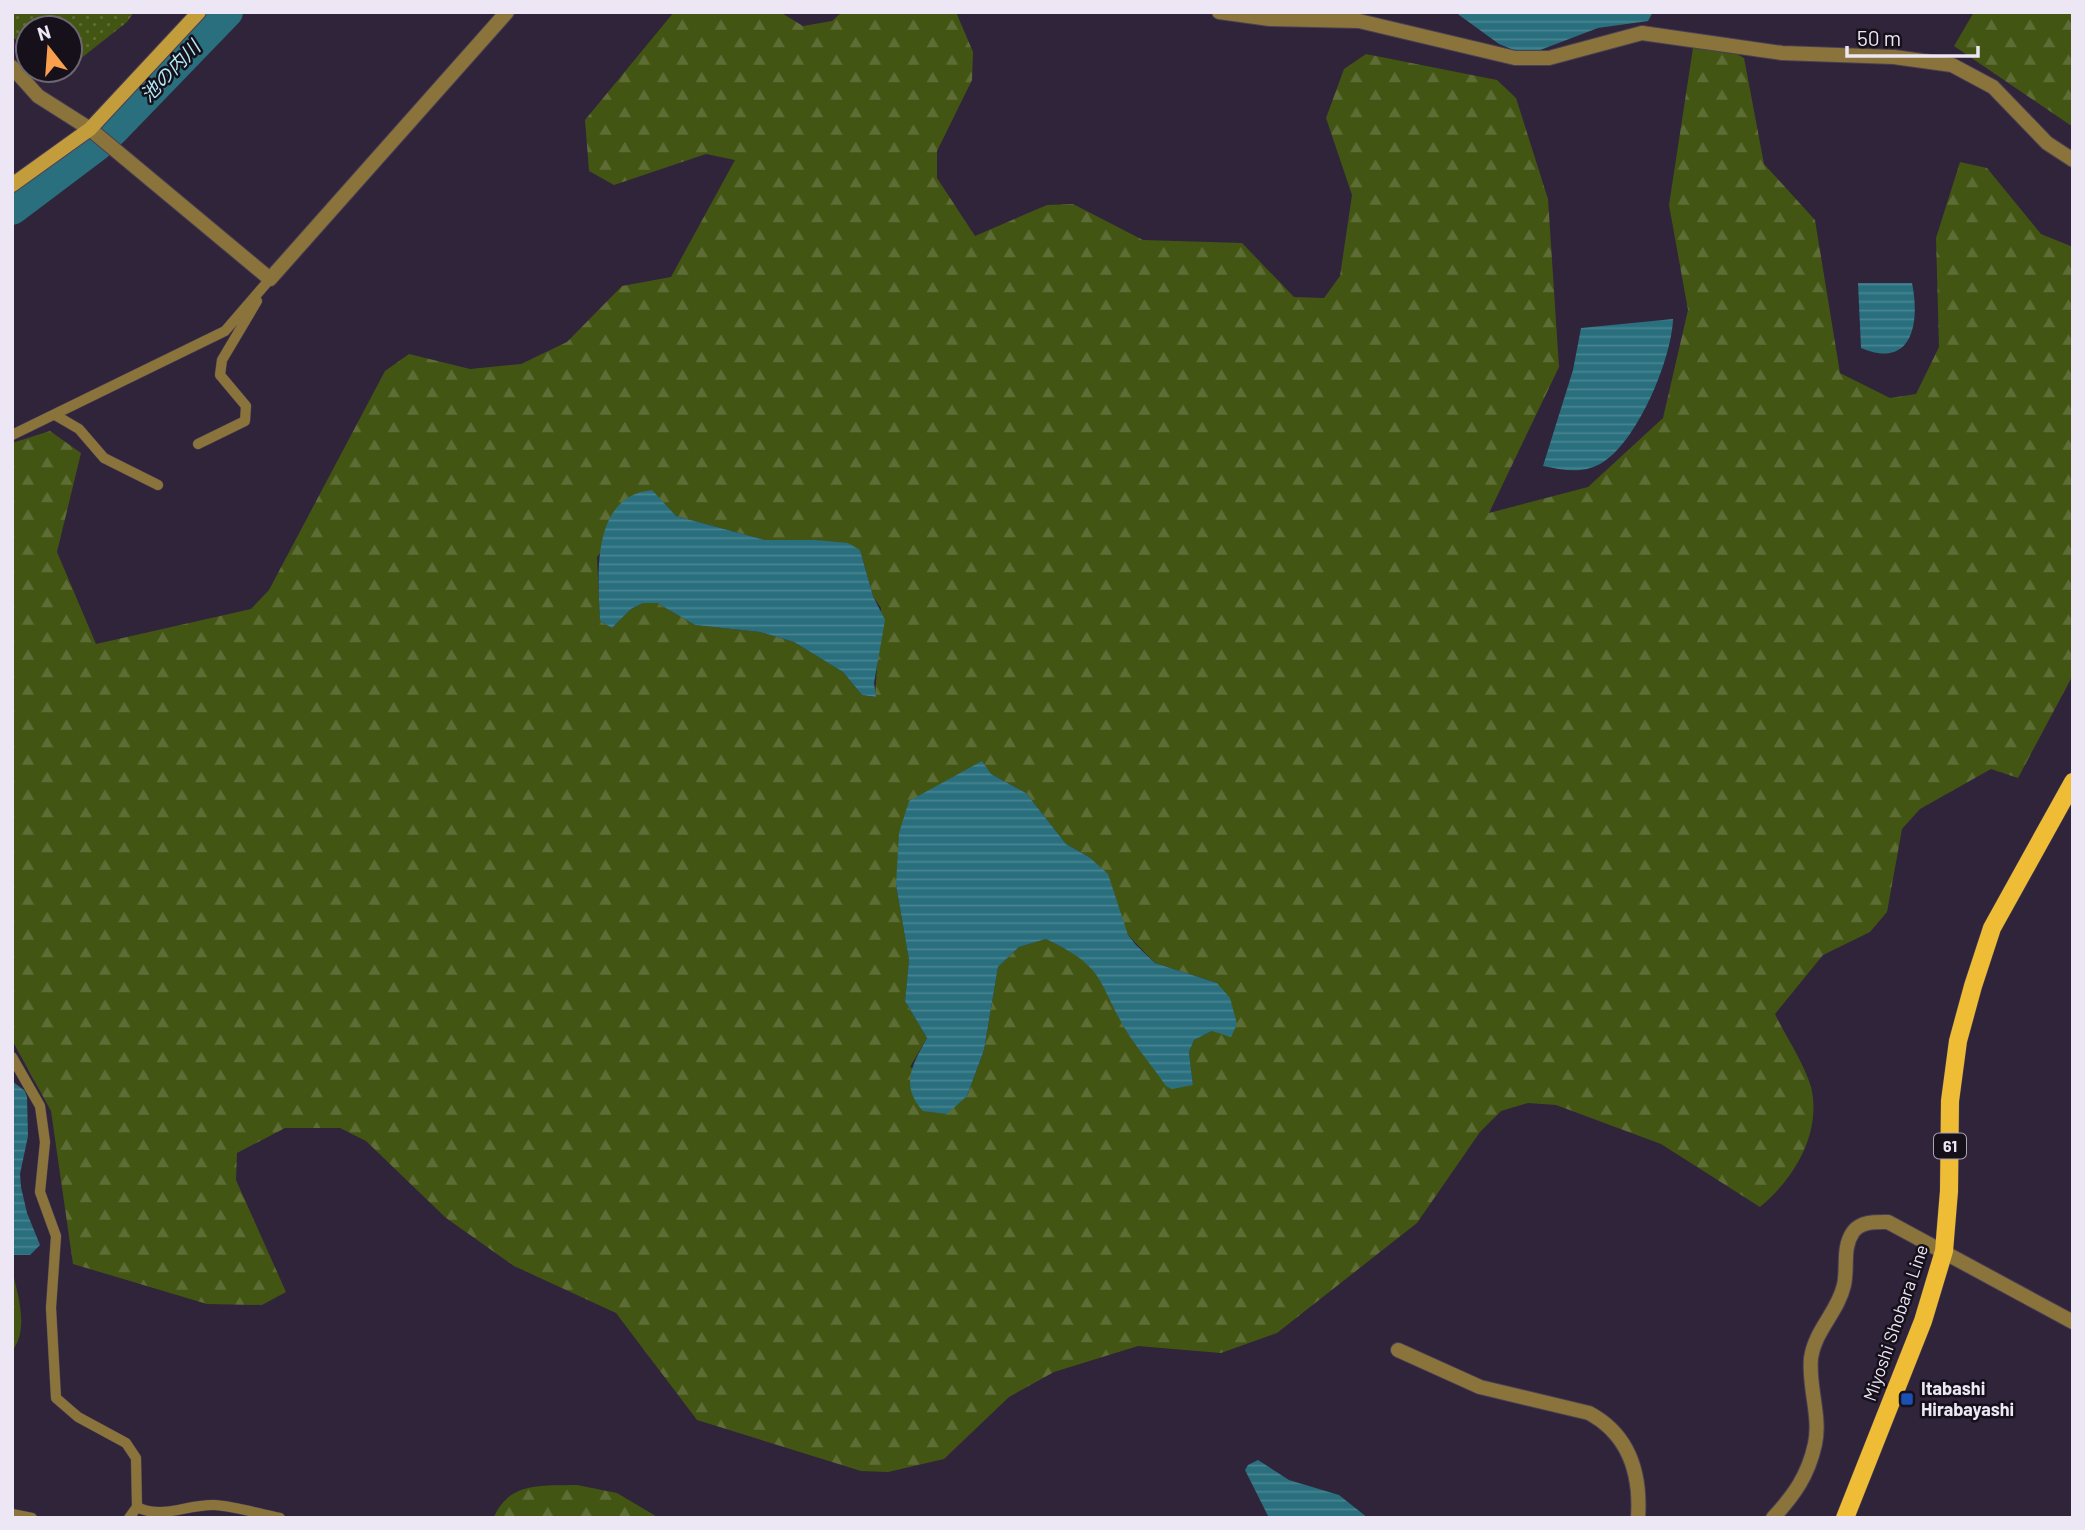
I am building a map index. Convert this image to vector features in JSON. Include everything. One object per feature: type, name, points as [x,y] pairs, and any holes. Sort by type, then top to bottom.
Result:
[{"type":"main road","name":"Miyoshi Shobara Line","points":[[1845,1518],[1923,1321],[1944,1251],[1949,1191],[1950,1101],[1958,1041],[1992,928],[2067,803],[2073,782]]},
{"type":"street","points":[[12,185],[90,128],[199,12]]},
{"type":"street","points":[[12,67],[38,96],[90,128],[270,279],[507,12]]},
{"type":"street","points":[[1219,12],[1270,19],[1359,21],[1515,58],[1549,58],[1642,33],[1782,53],[1894,57],[1952,65],[1993,87],[2047,143],[2073,160]]},
{"type":"street","points":[[1773,1518],[1799,1489],[1815,1443],[1811,1359],[1817,1336],[1832,1314],[1844,1284],[1845,1255],[1854,1231],[1869,1222],[1888,1222],[2073,1322]]},
{"type":"street","points":[[1398,1350],[1480,1387],[1589,1413],[1602,1420],[1627,1447],[1640,1488],[1638,1518]]},
{"type":"lane","points":[[12,435],[225,331],[270,279]]},
{"type":"lane","points":[[198,444],[245,421],[246,406],[220,375],[222,360],[270,279]]},
{"type":"lane","points":[[55,415],[79,429],[104,458],[158,485]]},
{"type":"lane","points":[[12,1057],[40,1106],[45,1142],[40,1192],[56,1236],[51,1308],[56,1398],[78,1417],[126,1443],[136,1458],[137,1507],[129,1518]]},
{"type":"lane","points":[[137,1507],[148,1512],[178,1512],[212,1505],[280,1518]]},
{"type":"lane","points":[[12,1514],[32,1518]]},
{"type":"green space","points":[[12,12],[134,12],[127,22],[84,56],[84,14],[14,14],[14,38]]},
{"type":"green space","points":[[674,12],[780,12],[803,26],[832,21],[842,12],[956,12],[973,52],[972,80],[937,151],[937,178],[975,236],[1047,205],[1073,204],[1143,240],[1242,243],[1294,297],[1324,298],[1340,276],[1352,195],[1326,118],[1344,69],[1366,54],[1497,80],[1516,98],[1548,199],[1559,367],[1489,513],[1588,487],[1663,418],[1688,310],[1669,205],[1693,48],[1720,45],[1744,58],[1764,164],[1815,220],[1840,373],[1890,398],[1916,394],[1939,347],[1936,238],[1960,162],[1987,168],[2041,234],[2073,247],[2073,675],[2018,778],[1991,769],[1920,809],[1902,829],[1887,912],[1870,932],[1823,955],[1775,1014],[1808,1078],[1813,1104],[1809,1138],[1784,1183],[1760,1207],[1661,1144],[1556,1105],[1528,1103],[1501,1111],[1480,1132],[1417,1223],[1277,1333],[1221,1353],[1138,1346],[1054,1372],[1009,1397],[944,1459],[888,1472],[861,1471],[697,1420],[616,1313],[514,1266],[446,1218],[366,1141],[340,1128],[285,1128],[237,1153],[236,1180],[286,1292],[262,1305],[207,1304],[73,1264],[51,1111],[12,1040],[12,443],[50,431],[81,453],[57,552],[96,644],[251,609],[269,590],[385,371],[409,354],[470,369],[521,364],[567,342],[622,286],[671,277],[735,160],[706,154],[614,185],[589,171],[585,120]],"holes":[[[651,490],[676,516],[765,540],[816,540],[860,550],[873,596],[881,608],[875,697],[862,695],[843,672],[794,642],[760,632],[695,625],[657,603],[643,603],[631,609],[612,628],[600,621],[597,557]],[[991,774],[1026,793],[1066,844],[1089,857],[1128,935],[1155,963],[1217,983],[1212,1031],[1194,1040],[1189,1052],[1193,1084],[1166,1085],[1125,1029],[1107,987],[1083,958],[1046,939],[1019,947],[998,967],[984,1050],[967,1096],[910,1067],[927,1038],[905,1001],[909,960],[896,885]]]},
{"type":"green space","points":[[1974,12],[2073,12],[2073,127],[1954,46]]},
{"type":"green space","points":[[12,1269],[21,1322],[17,1342],[12,1351]]},
{"type":"green space","points":[[577,1485],[617,1493],[659,1518],[494,1517],[501,1505],[518,1491],[540,1486]]},
{"type":"shaded area","points":[[1455,12],[1653,12],[1648,21],[1598,28],[1535,52],[1521,53],[1499,44]]},
{"type":"shaded area","points":[[1858,283],[1912,283],[1915,313],[1913,327],[1902,347],[1892,353],[1878,353],[1861,348]]},
{"type":"shaded area","points":[[1673,319],[1666,355],[1650,399],[1639,420],[1614,454],[1600,464],[1586,469],[1565,470],[1543,466],[1573,370],[1581,328]]},
{"type":"shaded area","points":[[652,490],[676,516],[765,540],[848,543],[860,550],[873,596],[885,620],[874,683],[876,697],[862,695],[843,672],[794,642],[760,632],[695,625],[657,603],[643,603],[631,609],[612,628],[600,621],[599,562],[608,522],[617,507],[632,496]]},
{"type":"shaded area","points":[[982,761],[991,774],[1026,793],[1066,844],[1089,857],[1108,874],[1128,935],[1136,945],[1155,963],[1217,983],[1230,998],[1237,1024],[1231,1037],[1212,1031],[1194,1040],[1189,1052],[1193,1085],[1172,1089],[1166,1086],[1125,1029],[1103,985],[1089,966],[1046,939],[1019,947],[998,967],[984,1050],[967,1096],[947,1114],[923,1111],[916,1101],[910,1083],[911,1074],[927,1038],[905,1001],[909,960],[896,885],[899,833],[909,801]]},
{"type":"shaded area","points":[[12,1081],[25,1091],[27,1097],[28,1136],[20,1174],[21,1187],[27,1213],[40,1245],[30,1255],[12,1255]]},
{"type":"shaded area","points":[[1258,1460],[1289,1480],[1339,1495],[1368,1518],[1269,1518],[1245,1470],[1248,1465]]},
{"type":"waterway","name":"池の内川","points":[[112,131],[227,12]]},
{"type":"waterway","name":"池の内川","points":[[12,209],[97,145]]},
{"type":"place","name":"Itabashi Hirabayashi","points":[[1907,1399]]}]
